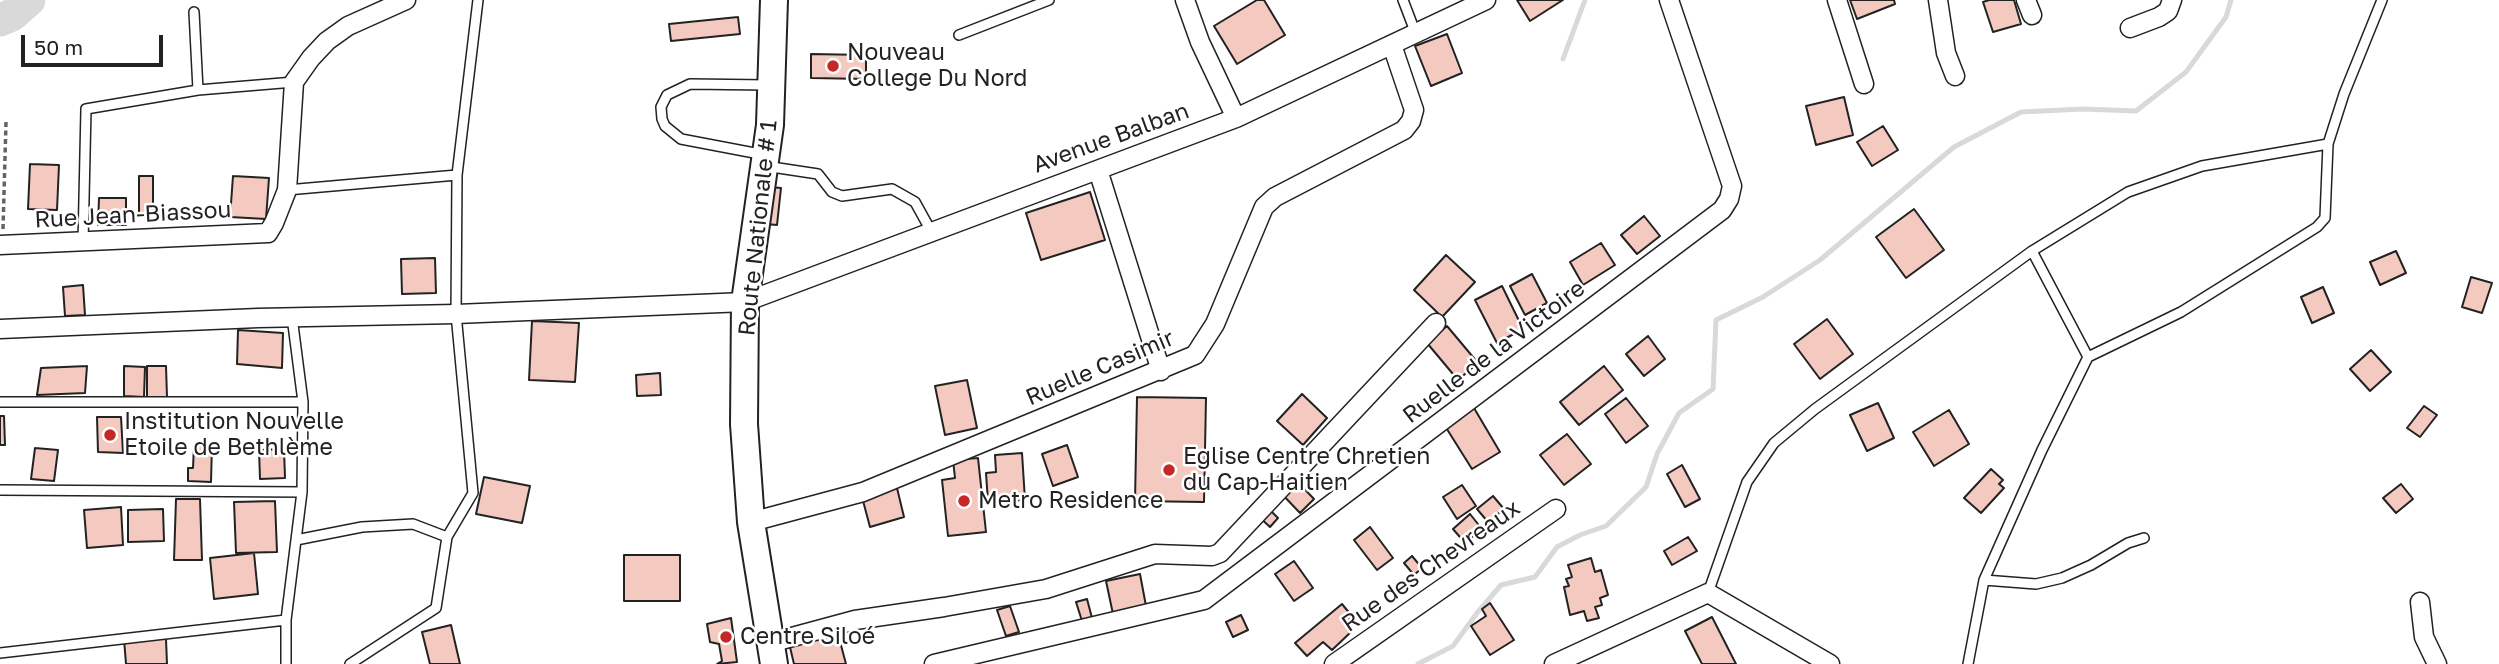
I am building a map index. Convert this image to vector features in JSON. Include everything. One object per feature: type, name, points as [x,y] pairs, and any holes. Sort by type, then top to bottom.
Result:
[{"type":"main road","name":"Route Nationale # 1","points":[[772,653],[751,523],[744,424],[745,302],[770,125],[774,0]]},
{"type":"street","points":[[287,190],[294,82],[327,41],[348,26],[406,0]]},
{"type":"street","points":[[1185,0],[1200,42],[1236,118]]},
{"type":"street","name":"Avenue Balban","points":[[0,329],[745,302],[1236,118],[1486,0]]},
{"type":"street","name":"Ruelle de la Victoire","points":[[934,664],[1204,600],[1722,210],[1732,186],[1669,0]]},
{"type":"street","points":[[1837,0],[1864,84]]},
{"type":"street","points":[[1938,0],[1946,53],[1955,76]]},
{"type":"street","points":[[2130,28],[2168,11],[2172,0]]},
{"type":"street","name":"Ruelle Casimir","points":[[751,523],[863,492],[1195,355],[1215,324],[1264,208],[1275,197],[1404,130],[1411,121],[1414,110],[1392,45]]},
{"type":"street","points":[[1098,170],[1161,371]]},
{"type":"street","name":"Rue Jean-Biassou","points":[[1,245],[268,233],[287,190]]},
{"type":"street","points":[[772,653],[855,620],[1046,589],[1155,554],[1212,556],[1220,553],[1436,323]]},
{"type":"street","name":"Rue des Chevreaux","points":[[1334,664],[1556,509]]},
{"type":"street","points":[[1554,664],[1708,593],[1830,664]]},
{"type":"street","points":[[2420,603],[2424,638],[2437,664]]},
{"type":"lane","points":[[350,664],[436,608],[447,537],[473,493],[456,314],[457,175],[478,0]]},
{"type":"lane","points":[[959,35],[1049,0]]},
{"type":"lane","points":[[1403,0],[1416,34]]},
{"type":"lane","points":[[1968,664],[1984,580],[2042,450],[2088,357],[2181,312],[2317,227],[2325,218],[2328,144],[2344,94],[2382,0]]},
{"type":"lane","points":[[194,12],[198,90]]},
{"type":"lane","points":[[83,243],[86,109],[198,90],[294,82]]},
{"type":"lane","points":[[771,85],[690,84],[667,95],[661,107],[662,119],[665,126],[681,139],[818,174],[832,192],[842,197],[892,189],[915,202],[932,231]]},
{"type":"lane","points":[[1708,593],[1747,482],[1774,443],[1815,409],[2032,251],[2128,192],[2202,166],[2328,144]]},
{"type":"lane","points":[[287,190],[457,175]]},
{"type":"lane","points":[[2032,251],[2088,357]]},
{"type":"lane","points":[[286,664],[286,620],[302,492],[303,402],[292,317]]},
{"type":"lane","points":[[0,402],[303,402]]},
{"type":"lane","points":[[0,490],[302,492]]},
{"type":"lane","points":[[296,540],[362,527],[412,524],[447,537]]},
{"type":"lane","points":[[1984,580],[2036,584],[2062,578],[2091,565],[2128,543],[2144,538]]},
{"type":"lane","points":[[0,653],[286,620]]},
{"type":"path","points":[[1,245],[6,122]]},
{"type":"building","points":[[1257,0],[1264,0],[1285,35],[1237,64],[1214,26]]},
{"type":"building","points":[[1517,0],[1563,0],[1530,21]]},
{"type":"building","points":[[1850,0],[1894,0],[1895,4],[1857,19]]},
{"type":"building","points":[[2014,0],[2021,24],[1993,32],[1983,2]]},
{"type":"building","points":[[738,17],[740,34],[671,41],[669,24]]},
{"type":"building","points":[[1447,34],[1462,73],[1431,86],[1415,46]]},
{"type":"building","points":[[811,54],[866,55],[866,79],[811,78]]},
{"type":"building","points":[[1844,97],[1853,135],[1816,145],[1806,106]]},
{"type":"building","points":[[1883,126],[1898,150],[1872,166],[1857,142]]},
{"type":"building","points":[[30,164],[59,165],[57,210],[28,209]]},
{"type":"building","points":[[139,176],[153,176],[153,215],[139,215]]},
{"type":"building","points":[[233,176],[269,178],[266,219],[230,217]]},
{"type":"building","points":[[770,187],[781,188],[777,225],[766,224]]},
{"type":"building","points":[[1090,192],[1105,240],[1041,260],[1026,213]]},
{"type":"building","points":[[99,198],[126,198],[126,225],[98,225]]},
{"type":"building","points":[[1914,209],[1944,250],[1906,278],[1876,237]]},
{"type":"building","points":[[1644,216],[1660,236],[1637,254],[1621,235]]},
{"type":"building","points":[[1601,243],[1615,265],[1583,285],[1570,262]]},
{"type":"building","points":[[2396,251],[2406,273],[2380,285],[2370,262]]},
{"type":"building","points":[[1446,255],[1475,282],[1442,317],[1414,290]]},
{"type":"building","points":[[435,258],[436,293],[402,294],[401,259]]},
{"type":"building","points":[[1532,274],[1547,303],[1525,315],[1510,286]]},
{"type":"building","points":[[2471,277],[2492,283],[2482,313],[2462,307]]},
{"type":"building","points":[[83,285],[85,315],[65,316],[63,287]]},
{"type":"building","points":[[1502,286],[1523,329],[1497,343],[1475,300]]},
{"type":"building","points":[[2323,287],[2334,313],[2312,323],[2301,297]]},
{"type":"building","points":[[1827,319],[1853,354],[1820,379],[1794,344]]},
{"type":"building","points":[[532,321],[579,323],[575,382],[529,380]]},
{"type":"building","points":[[1447,326],[1478,363],[1458,380],[1427,343]]},
{"type":"building","points":[[238,330],[283,333],[282,368],[237,364]]},
{"type":"building","points":[[1648,336],[1665,359],[1644,376],[1626,354]]},
{"type":"building","points":[[2371,350],[2391,372],[2370,391],[2350,369]]},
{"type":"building","points":[[87,366],[85,393],[37,395],[41,368]]},
{"type":"building","points":[[124,366],[145,367],[144,397],[124,396]]},
{"type":"building","points":[[147,366],[166,366],[167,397],[147,397]]},
{"type":"building","points":[[1604,366],[1623,390],[1579,425],[1560,402]]},
{"type":"building","points":[[660,373],[661,395],[637,396],[636,375]]},
{"type":"building","points":[[967,380],[977,428],[945,435],[935,386]]},
{"type":"building","points":[[1302,394],[1327,418],[1303,445],[1277,421]]},
{"type":"building","points":[[1137,397],[1206,398],[1204,502],[1135,501]]},
{"type":"building","points":[[1626,398],[1648,426],[1626,443],[1605,414]]},
{"type":"building","points":[[1878,403],[1894,438],[1867,451],[1850,415]]},
{"type":"building","points":[[2424,406],[2437,415],[2420,437],[2407,428]]},
{"type":"building","points":[[1474,408],[1500,452],[1472,469],[1445,426]]},
{"type":"building","points":[[1949,410],[1969,444],[1934,466],[1913,432]]},
{"type":"building","points":[[0,416],[4,416],[5,445],[0,445]]},
{"type":"building","points":[[97,417],[121,417],[123,453],[98,452]]},
{"type":"building","points":[[1567,434],[1591,464],[1564,485],[1540,455]]},
{"type":"building","points":[[194,445],[212,445],[211,482],[188,481],[188,468],[193,468]]},
{"type":"building","points":[[1067,445],[1078,477],[1053,486],[1042,454]]},
{"type":"building","points":[[35,448],[58,450],[54,481],[31,479]]},
{"type":"building","points":[[284,449],[285,478],[260,479],[259,450]]},
{"type":"building","points":[[1022,453],[1025,500],[988,502],[986,473],[996,472],[995,455]]},
{"type":"building","points":[[978,458],[986,532],[948,536],[942,480],[955,478],[953,460]]},
{"type":"building","points":[[1682,465],[1700,499],[1685,507],[1667,474]]},
{"type":"building","points":[[1991,469],[2003,480],[1999,484],[2004,488],[1981,513],[1964,498]]},
{"type":"building","points":[[484,477],[530,486],[522,523],[476,514]]},
{"type":"building","points":[[1294,478],[1314,499],[1300,513],[1280,492]]},
{"type":"building","points":[[2401,484],[2413,499],[2396,513],[2383,498]]},
{"type":"building","points":[[1462,485],[1476,506],[1457,519],[1443,497]]},
{"type":"building","points":[[897,488],[904,517],[870,527],[862,497]]},
{"type":"building","points":[[1493,496],[1504,509],[1488,522],[1477,509]]},
{"type":"building","points":[[176,499],[200,499],[202,560],[174,560]]},
{"type":"building","points":[[275,501],[277,552],[236,553],[234,502]]},
{"type":"building","points":[[1266,506],[1278,518],[1270,527],[1257,515]]},
{"type":"building","points":[[121,507],[123,545],[87,548],[84,510]]},
{"type":"building","points":[[163,509],[164,541],[128,542],[128,510]]},
{"type":"building","points":[[1470,514],[1482,529],[1465,543],[1453,529]]},
{"type":"building","points":[[1370,527],[1393,558],[1377,570],[1354,540]]},
{"type":"building","points":[[1688,537],[1697,551],[1672,565],[1664,551]]},
{"type":"building","points":[[254,553],[258,594],[214,599],[210,558]]},
{"type":"building","points":[[624,555],[680,555],[680,601],[624,601]]},
{"type":"building","points":[[1412,556],[1422,568],[1414,575],[1404,563]]},
{"type":"building","points":[[1591,558],[1595,572],[1601,570],[1608,595],[1600,598],[1602,605],[1595,607],[1599,618],[1587,621],[1584,611],[1570,615],[1564,587],[1569,586],[1566,579],[1572,577],[1568,565]]},
{"type":"building","points":[[1294,561],[1313,588],[1294,601],[1275,574]]},
{"type":"building","points":[[1140,574],[1146,606],[1113,614],[1106,581]]},
{"type":"building","points":[[1087,599],[1092,618],[1082,621],[1076,602]]},
{"type":"building","points":[[1490,603],[1514,640],[1490,655],[1471,626],[1486,616],[1482,609]]},
{"type":"building","points":[[1342,604],[1351,615],[1344,624],[1352,631],[1332,650],[1323,642],[1307,656],[1295,643]]},
{"type":"building","points":[[1010,606],[1019,632],[1006,636],[997,610]]},
{"type":"building","points":[[1241,615],[1248,630],[1233,637],[1226,622]]},
{"type":"building","points":[[1712,617],[1736,664],[1702,664],[1685,631]]},
{"type":"building","points":[[731,618],[737,662],[717,664],[722,661],[719,644],[710,642],[707,624]]},
{"type":"building","points":[[451,625],[460,664],[430,664],[422,632]]},
{"type":"building","points":[[837,630],[846,664],[794,664],[789,643]]},
{"type":"building","points":[[124,639],[166,639],[167,664],[126,664]]},
{"type":"waterway","points":[[0,20],[12,15],[29,0]]},
{"type":"waterway","points":[[1563,59],[1585,0]]},
{"type":"waterway","points":[[1418,664],[1453,646],[1501,585],[1535,577],[1557,547],[1606,526],[1646,487],[1657,454],[1679,413],[1713,389],[1716,320],[1763,297],[1820,260],[1954,147],[2021,112],[2083,109],[2136,111],[2186,72],[2226,17],[2231,0]]},
{"type":"place","name":"Nouveau College Du Nord","points":[[833,66]]},
{"type":"place","name":"Institution Nouvelle Etoile de Bethlème","points":[[110,435]]},
{"type":"place","name":"Eglise Centre Chretien du Cap-Haitien","points":[[1169,470]]},
{"type":"place","name":"Metro Residence","points":[[964,501]]},
{"type":"place","name":"Centre Siloé","points":[[726,637]]}]
